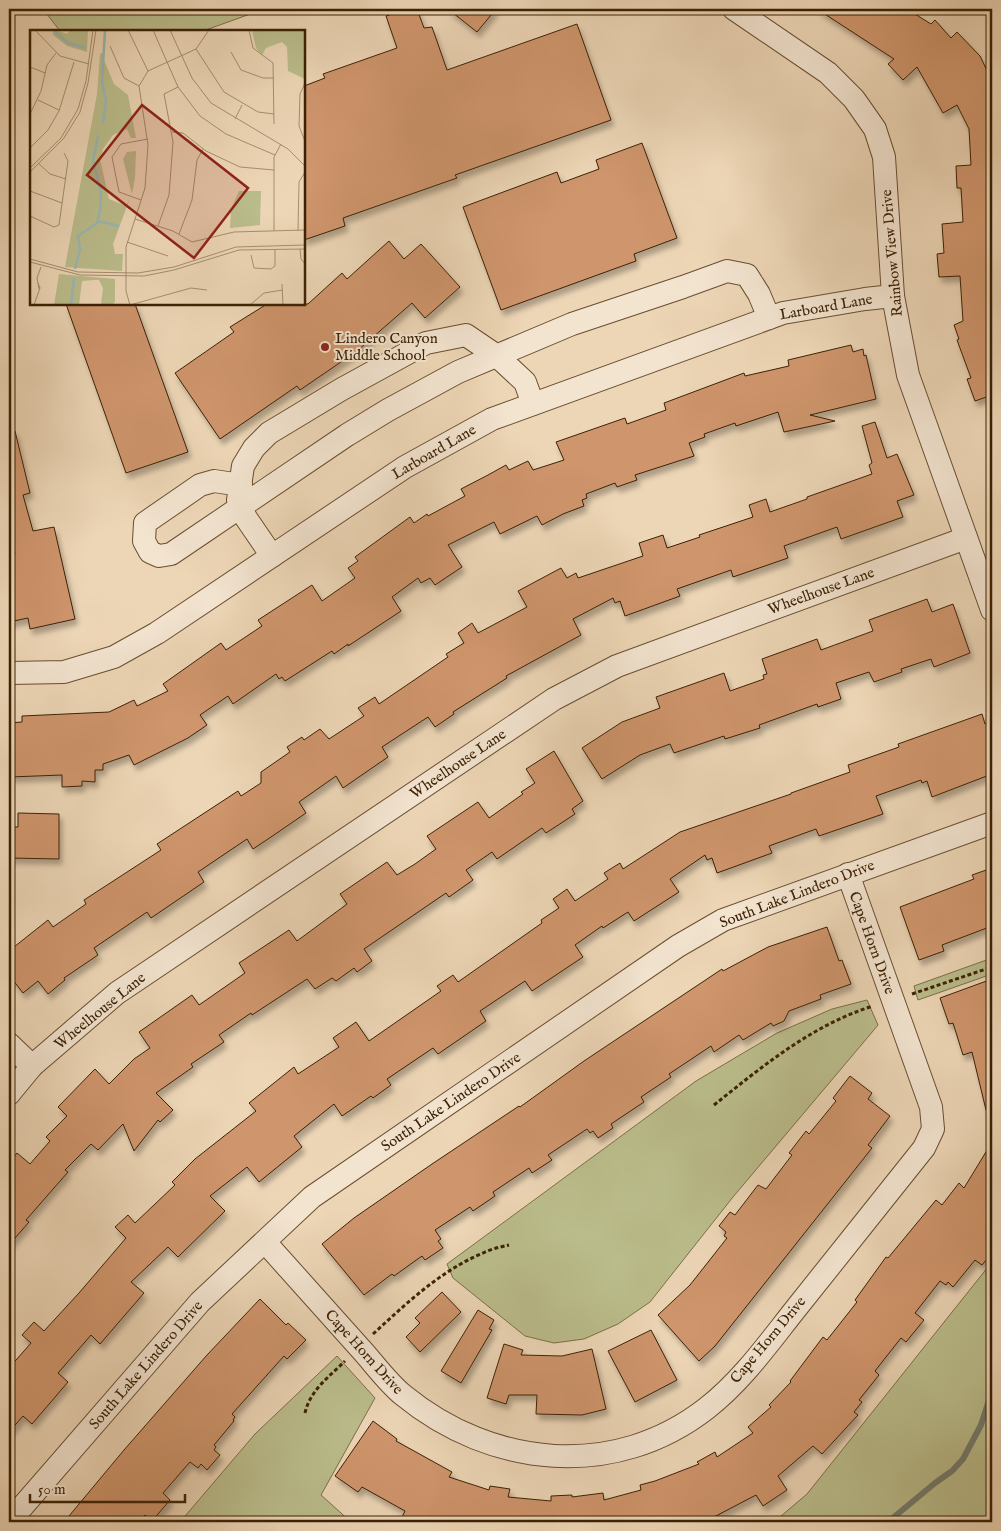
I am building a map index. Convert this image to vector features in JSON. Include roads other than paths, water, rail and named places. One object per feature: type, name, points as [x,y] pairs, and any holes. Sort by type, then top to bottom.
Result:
[{"type":"street","name":"Rainbow View Drive","points":[[734,9],[828,73],[854,99],[875,129],[884,157],[893,296],[908,375],[992,610]]},
{"type":"street","points":[[241,495],[458,372],[572,324],[683,287],[727,270],[747,275],[759,294],[769,318]]},
{"type":"street","name":"Larboard Lane","points":[[9,673],[64,672],[114,657],[157,634],[405,467],[492,419],[783,313],[865,298],[893,296]]},
{"type":"street","points":[[272,556],[246,518],[241,495],[244,466],[254,448],[269,433],[342,389],[426,343],[466,335],[498,356],[525,382],[533,404]]},
{"type":"street","name":"Wheelhouse Lane","points":[[9,1094],[32,1066],[117,993],[554,699],[617,666],[966,538]]},
{"type":"street","name":"South Lake Lindero Drive","points":[[9,1522],[200,1302],[312,1198],[678,946],[724,920],[992,822]]},
{"type":"street","name":"Cape Horn Drive","points":[[265,1242],[402,1394],[439,1420],[488,1444],[535,1455],[568,1457],[606,1454],[641,1445],[674,1430],[708,1408],[746,1371],[924,1148],[933,1129],[931,1107],[848,874]]},
{"type":"street","points":[[9,1044],[32,1066]]},
{"type":"waterway","points":[[888,1522],[952,1471],[963,1459],[981,1425],[992,1391]]},
{"type":"place","name":"Lindero Canyon Middle School","points":[[325,347]]}]
